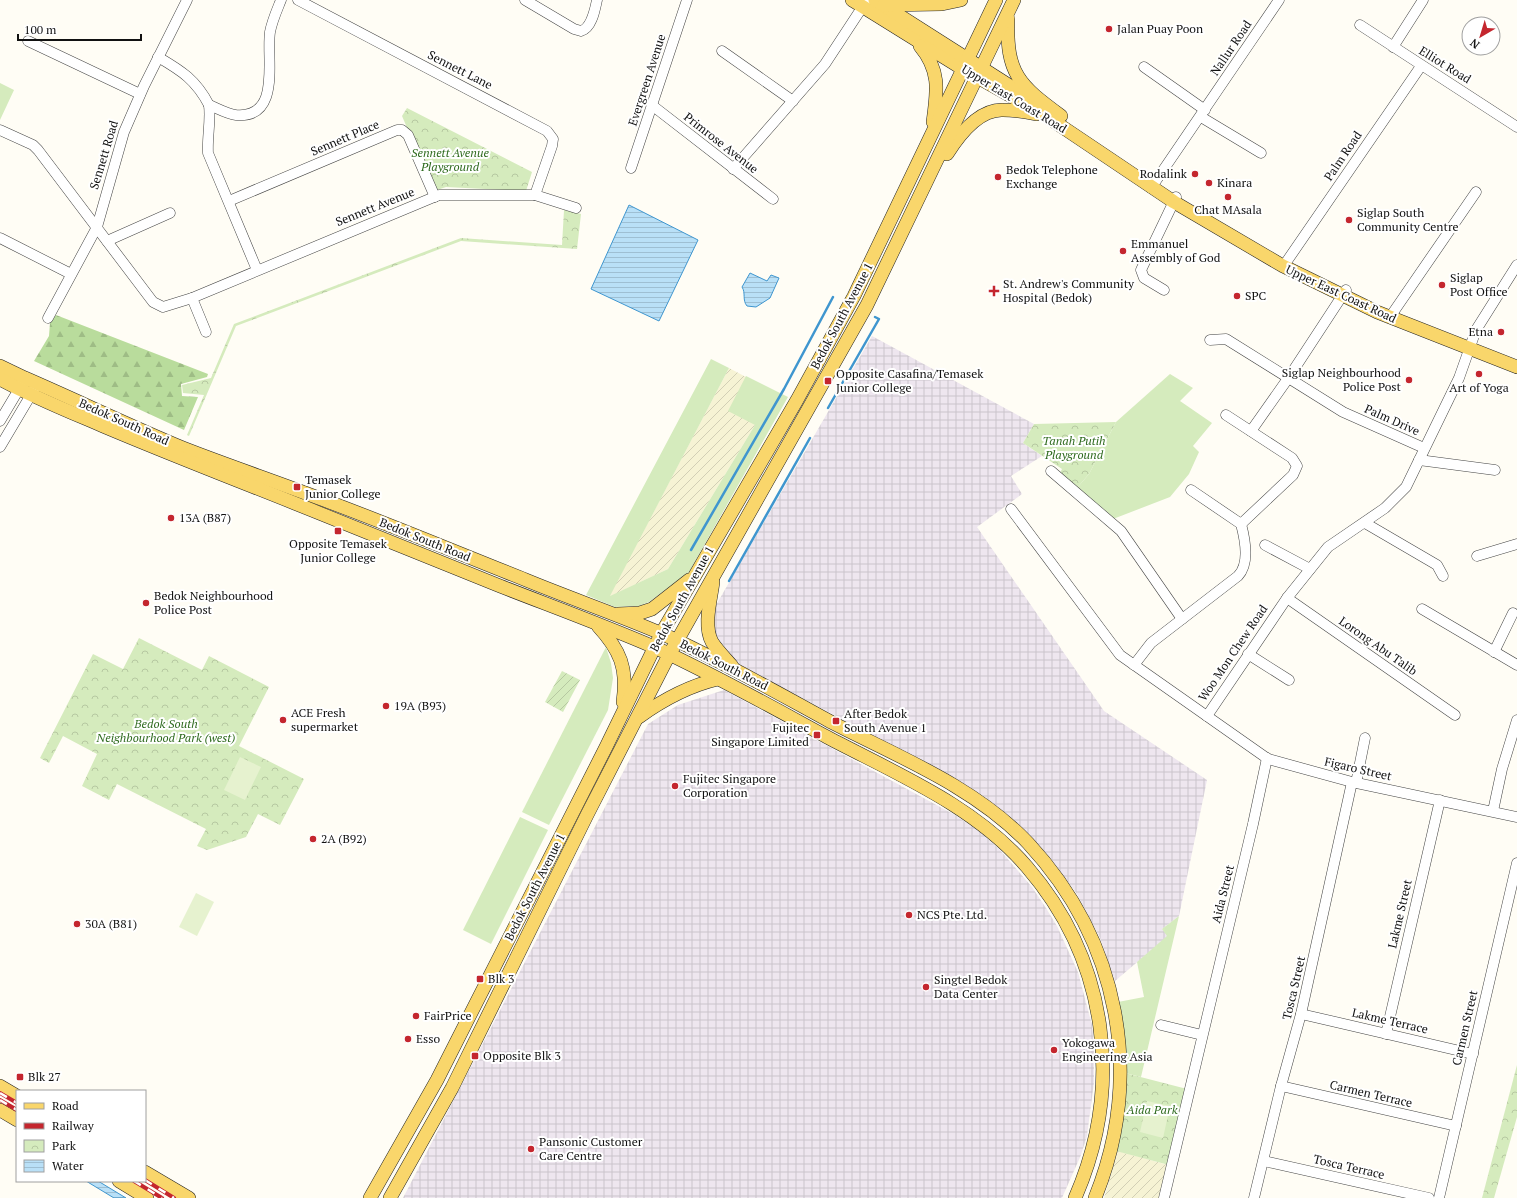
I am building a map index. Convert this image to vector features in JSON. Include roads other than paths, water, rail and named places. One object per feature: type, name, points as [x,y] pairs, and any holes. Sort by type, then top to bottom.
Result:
[{"type":"main road","points":[[880,3],[942,4],[961,0]]},
{"type":"main road","name":"Bedok South Avenue 1","points":[[370,1198],[437,1080],[661,634],[812,375],[854,296],[996,0]]},
{"type":"main road","name":"Bedok South Avenue 1","points":[[390,1198],[452,1088],[586,815],[669,655],[867,305],[1014,0]]},
{"type":"main road","name":"Upper East Coast Road","points":[[860,2],[914,38],[966,64],[1070,124],[1097,147]]},
{"type":"main road","name":"Upper East Coast Road","points":[[880,3],[966,64]]},
{"type":"main road","points":[[1008,13],[1007,44],[1014,69],[1021,81],[1038,100],[1070,124]]},
{"type":"main road","points":[[914,38],[929,57],[935,72],[936,97],[932,132]]},
{"type":"main road","name":"Upper East Coast Road","points":[[980,72],[1043,114],[1097,147],[1175,200],[1283,266],[1344,292],[1392,315],[1471,345],[1517,360]]},
{"type":"main road","points":[[920,194],[954,143],[976,120],[988,113],[1002,110],[1043,114]]},
{"type":"main road","name":"Upper East Coast Road","points":[[1175,200],[1344,292]]},
{"type":"main road","name":"Upper East Coast Road","points":[[1471,345],[1517,367]]},
{"type":"main road","name":"Bedok South Road","points":[[0,366],[22,384]]},
{"type":"main road","name":"Bedok South Road","points":[[0,379],[22,384],[151,440],[613,614],[661,634],[735,670],[938,777],[978,801],[1007,823],[1027,842],[1042,860],[1070,898],[1082,919],[1102,963],[1114,1007],[1120,1056],[1120,1101],[1116,1129],[1108,1162],[1095,1198]]},
{"type":"main road","name":"Bedok South Road","points":[[151,440],[215,473],[405,546],[595,623],[669,655],[718,679],[930,792],[969,815],[997,837],[1028,868],[1054,904],[1077,947],[1088,977],[1100,1026],[1103,1056],[1102,1099],[1097,1132],[1086,1173],[1075,1198]]},
{"type":"main road","points":[[714,574],[708,620],[710,637],[712,642],[735,670]]},
{"type":"main road","points":[[613,614],[640,613],[652,609],[695,575]]},
{"type":"main road","points":[[595,623],[609,639],[619,654],[624,670],[626,684],[621,716]]},
{"type":"main road","points":[[636,720],[667,698],[684,689],[718,679]]},
{"type":"main road","points":[[0,1086],[16,1095]]},
{"type":"main road","points":[[0,1110],[16,1119]]},
{"type":"main road","points":[[146,1173],[190,1198]]},
{"type":"main road","points":[[121,1182],[147,1198]]},
{"type":"street","name":"Sennett Road","points":[[48,318],[96,227],[124,132],[140,94],[187,0]]},
{"type":"street","points":[[209,105],[235,115],[256,110],[265,100],[270,86],[270,33],[281,0]]},
{"type":"street","name":"Sennett Lane","points":[[298,0],[547,131],[553,139],[552,146],[535,195]]},
{"type":"street","points":[[525,0],[574,29],[581,31],[586,28],[592,19],[597,0]]},
{"type":"street","name":"Evergreen Avenue","points":[[631,168],[653,106],[687,0]]},
{"type":"street","name":"Nallur Road","points":[[1153,185],[1203,114],[1279,0]]},
{"type":"street","points":[[1393,47],[1423,0]]},
{"type":"street","points":[[733,169],[825,64],[860,2]]},
{"type":"street","name":"Elliot Road","points":[[1360,25],[1517,127]]},
{"type":"street","points":[[28,41],[140,94]]},
{"type":"street","points":[[722,50],[793,101]]},
{"type":"street","points":[[158,57],[191,79],[201,90],[209,105],[211,116],[208,133],[208,153],[257,270]]},
{"type":"street","name":"Palm Road","points":[[1287,261],[1421,66]]},
{"type":"street","points":[[1144,67],[1203,114],[1261,153]]},
{"type":"street","name":"Primrose Avenue","points":[[653,106],[773,199]]},
{"type":"street","name":"Sennett Avenue","points":[[0,130],[33,146],[38,150],[153,302],[158,305],[167,306],[192,298],[435,197],[451,194],[535,195],[576,208]]},
{"type":"street","name":"Sennett Place","points":[[229,201],[397,130],[402,130],[408,135],[435,197]]},
{"type":"street","points":[[1392,315],[1476,192]]},
{"type":"street","points":[[1164,290],[1144,278],[1141,270],[1175,200]]},
{"type":"street","points":[[107,241],[170,213]]},
{"type":"street","points":[[0,238],[71,274]]},
{"type":"street","name":"Woo Mon Chew Road","points":[[1011,509],[1120,655],[1207,716],[1287,598],[1328,547],[1366,523],[1401,494],[1459,378],[1476,330],[1517,265]]},
{"type":"street","points":[[1251,431],[1289,377],[1344,292]]},
{"type":"street","points":[[192,298],[206,332]]},
{"type":"street","name":"Palm Drive","points":[[1210,340],[1226,339],[1289,377],[1342,412],[1424,448]]},
{"type":"street","points":[[0,421],[22,384]]},
{"type":"street","points":[[0,447],[34,389]]},
{"type":"street","points":[[1226,415],[1292,458],[1297,466],[1293,475],[1242,524]]},
{"type":"street","points":[[1419,460],[1494,470]]},
{"type":"street","points":[[1051,471],[1121,532],[1182,619]]},
{"type":"street","points":[[1191,490],[1242,524]]},
{"type":"street","points":[[1366,523],[1437,565],[1443,576]]},
{"type":"street","points":[[1134,665],[1151,643],[1241,573],[1245,563],[1242,524]]},
{"type":"street","points":[[1477,556],[1517,544]]},
{"type":"street","points":[[1265,545],[1310,569]]},
{"type":"street","name":"Lorong Abu Talib","points":[[1287,598],[1455,715]]},
{"type":"street","points":[[1422,609],[1517,665]]},
{"type":"street","points":[[1494,652],[1513,613]]},
{"type":"street","points":[[1248,654],[1289,680]]},
{"type":"street","name":"Figaro Street","points":[[1207,716],[1267,758],[1354,782],[1517,817]]},
{"type":"street","points":[[1493,811],[1502,769],[1517,720]]},
{"type":"street","name":"Tosca Street","points":[[1254,1198],[1281,1086],[1302,1014],[1365,738]]},
{"type":"street","name":"Aida Street","points":[[1164,1198],[1253,824],[1267,758]]},
{"type":"street","name":"Lakme Street","points":[[1386,1034],[1440,800]]},
{"type":"street","name":"Carmen Street","points":[[1439,1198],[1517,863]]},
{"type":"street","name":"Lakme Terrace","points":[[1302,1014],[1473,1054]]},
{"type":"street","points":[[1161,1025],[1202,1035]]},
{"type":"street","name":"Carmen Terrace","points":[[1281,1086],[1456,1126]]},
{"type":"street","name":"Tosca Terrace","points":[[1264,1161],[1429,1198]]},
{"type":"water","points":[[629,205],[698,240],[659,321],[591,289]]},
{"type":"water","points":[[750,273],[767,281],[771,275],[779,278],[770,298],[756,307],[747,306],[742,287]]},
{"type":"water","points":[[88,1182],[100,1182],[126,1198],[114,1198]]},
{"type":"waterway","points":[[691,550],[784,389],[833,297]]},
{"type":"waterway","points":[[828,408],[879,319],[875,317]]},
{"type":"waterway","points":[[729,581],[810,438]]},
{"type":"railway","points":[[0,1093],[16,1102]]},
{"type":"railway","points":[[0,1100],[16,1109]]},
{"type":"railway","points":[[146,1181],[174,1198]]},
{"type":"railway","points":[[136,1182],[162,1198]]},
{"type":"place","name":"Jalan Puay Poon","points":[[1109,29]]},
{"type":"place","name":"Rodalink","points":[[1195,174]]},
{"type":"place","name":"Bedok Telephone Exchange","points":[[998,177]]},
{"type":"place","name":"Kinara","points":[[1209,183]]},
{"type":"place","name":"Chat MAsala","points":[[1228,197]]},
{"type":"place","name":"Siglap South Community Centre","points":[[1349,220]]},
{"type":"place","name":"Emmanuel Assembly of God","points":[[1123,251]]},
{"type":"place","name":"Siglap Post Office","points":[[1442,285]]},
{"type":"place","name":"St. Andrew's Community Hospital (Bedok)","points":[[994,291]]},
{"type":"place","name":"SPC","points":[[1237,296]]},
{"type":"place","name":"Etna","points":[[1501,332]]},
{"type":"place","name":"Art of Yoga","points":[[1479,374]]},
{"type":"place","name":"Siglap Neighbourhood Police Post","points":[[1409,380]]},
{"type":"place","name":"Opposite Casafina/Temasek Junior College","points":[[828,381]]},
{"type":"place","name":"Temasek Junior College","points":[[297,487]]},
{"type":"place","name":"13A (B87)","points":[[171,518]]},
{"type":"place","name":"Opposite Temasek Junior College","points":[[338,531]]},
{"type":"place","name":"Bedok Neighbourhood Police Post","points":[[146,603]]},
{"type":"place","name":"19A (B93)","points":[[386,706]]},
{"type":"place","name":"ACE Fresh supermarket","points":[[283,720]]},
{"type":"place","name":"After Bedok South Avenue 1","points":[[836,721]]},
{"type":"place","name":"Fujitec Singapore Limited","points":[[817,735]]},
{"type":"place","name":"Fujitec Singapore Corporation","points":[[675,786]]},
{"type":"place","name":"2A (B92)","points":[[313,839]]},
{"type":"place","name":"NCS Pte. Ltd.","points":[[909,915]]},
{"type":"place","name":"30A (B81)","points":[[77,924]]},
{"type":"place","name":"Blk 3","points":[[480,979]]},
{"type":"place","name":"Singtel Bedok Data Center","points":[[926,987]]},
{"type":"place","name":"FairPrice","points":[[416,1016]]},
{"type":"place","name":"Esso","points":[[408,1039]]},
{"type":"place","name":"Yokogawa Engineering Asia","points":[[1054,1050]]},
{"type":"place","name":"Opposite Blk 3","points":[[475,1056]]},
{"type":"place","name":"Blk 27","points":[[20,1077]]},
{"type":"place","name":"Pansonic Customer Care Centre","points":[[531,1149]]},
{"type":"park label","name":"Sennett Avenue Playground","points":[[450,160]]},
{"type":"park label","name":"Tanah Putih Playground","points":[[1074,448]]},
{"type":"park label","name":"Bedok South Neighbourhood Park (west)","points":[[166,731]]},
{"type":"park label","name":"Aida Park","points":[[1152,1110]]}]
